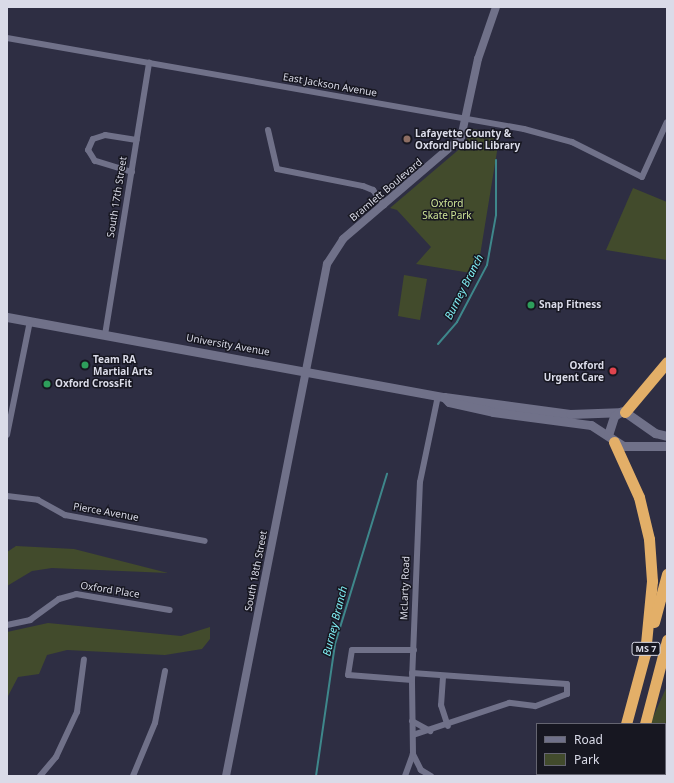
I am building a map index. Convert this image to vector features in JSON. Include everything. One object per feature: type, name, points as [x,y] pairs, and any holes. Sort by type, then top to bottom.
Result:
[{"type":"highway","points":[[624,411],[667,362]]},
{"type":"highway","points":[[611,438],[639,497],[650,539],[652,581],[645,654]]},
{"type":"highway","name":"MS 7","points":[[626,723],[667,574]]},
{"type":"highway","name":"MS 7","points":[[644,723],[667,640]]},
{"type":"highway","points":[[651,699],[667,658]]},
{"type":"main road","name":"University Avenue","points":[[7,317],[306,370],[441,396],[570,414],[624,411]]},
{"type":"main road","name":"University Avenue","points":[[441,396],[449,402],[494,412],[585,424],[632,447],[667,446]]},
{"type":"main road","points":[[611,438],[614,416],[624,411],[655,433],[667,436]]},
{"type":"street","name":"Bramlett Boulevard","points":[[306,370],[327,264],[343,239],[456,144],[467,120],[478,59],[496,7]]},
{"type":"street","name":"East Jackson Avenue","points":[[7,38],[566,139],[602,154],[642,177],[667,122]]},
{"type":"street","name":"South 17th Street","points":[[105,335],[149,63]]},
{"type":"street","points":[[268,130],[276,169],[363,186],[373,190],[384,205]]},
{"type":"street","points":[[132,172],[95,161],[88,150],[93,139],[105,136],[137,140]]},
{"type":"street","points":[[7,435],[30,321]]},
{"type":"street","name":"South 18th Street","points":[[226,776],[306,370]]},
{"type":"street","name":"McLarty Road","points":[[431,776],[421,770],[413,754],[412,673],[420,482],[441,396]]},
{"type":"street","name":"Pierce Avenue","points":[[7,496],[38,500],[65,515],[205,541]]},
{"type":"street","name":"Oxford Place","points":[[7,625],[30,620],[58,599],[76,594],[170,610]]},
{"type":"street","points":[[412,680],[348,675],[352,650],[414,650]]},
{"type":"street","points":[[40,776],[56,757],[76,712],[84,660]]},
{"type":"street","points":[[133,776],[155,723],[165,671]]},
{"type":"street","points":[[412,673],[443,677],[470,676],[567,684],[567,694],[535,706],[509,703],[448,726],[413,735]]},
{"type":"street","points":[[443,677],[441,705],[448,726]]},
{"type":"street","points":[[412,721],[430,731]]},
{"type":"street","points":[[405,776],[413,754]]},
{"type":"green space","name":"Oxford Skate Park","points":[[472,129],[500,133],[477,274],[416,264],[431,247],[397,210],[390,208],[463,146]]},
{"type":"green space","points":[[633,188],[667,202],[667,260],[606,250]]},
{"type":"green space","points":[[404,275],[427,279],[420,320],[398,316]]},
{"type":"green space","points":[[16,546],[74,549],[168,573],[52,568],[32,571],[7,586],[7,552]]},
{"type":"green space","points":[[48,623],[181,636],[210,627],[210,639],[202,649],[165,655],[67,650],[47,655],[39,674],[18,677],[7,698],[7,632]]},
{"type":"green space","points":[[667,686],[666,756],[666,723],[650,723]]},
{"type":"waterway","name":"Burney Branch","points":[[438,344],[457,322],[487,265],[496,215],[496,160]]},
{"type":"waterway","name":"Burney Branch","points":[[316,776],[335,644],[387,474]]},
{"type":"place","name":"Lafayette County & Oxford Public Library","points":[[407,139]]},
{"type":"place","name":"Snap Fitness","points":[[531,305]]},
{"type":"place","name":"Team RA Martial Arts","points":[[85,365]]},
{"type":"place","name":"Oxford Urgent Care","points":[[613,371]]},
{"type":"place","name":"Oxford CrossFit","points":[[47,384]]}]
